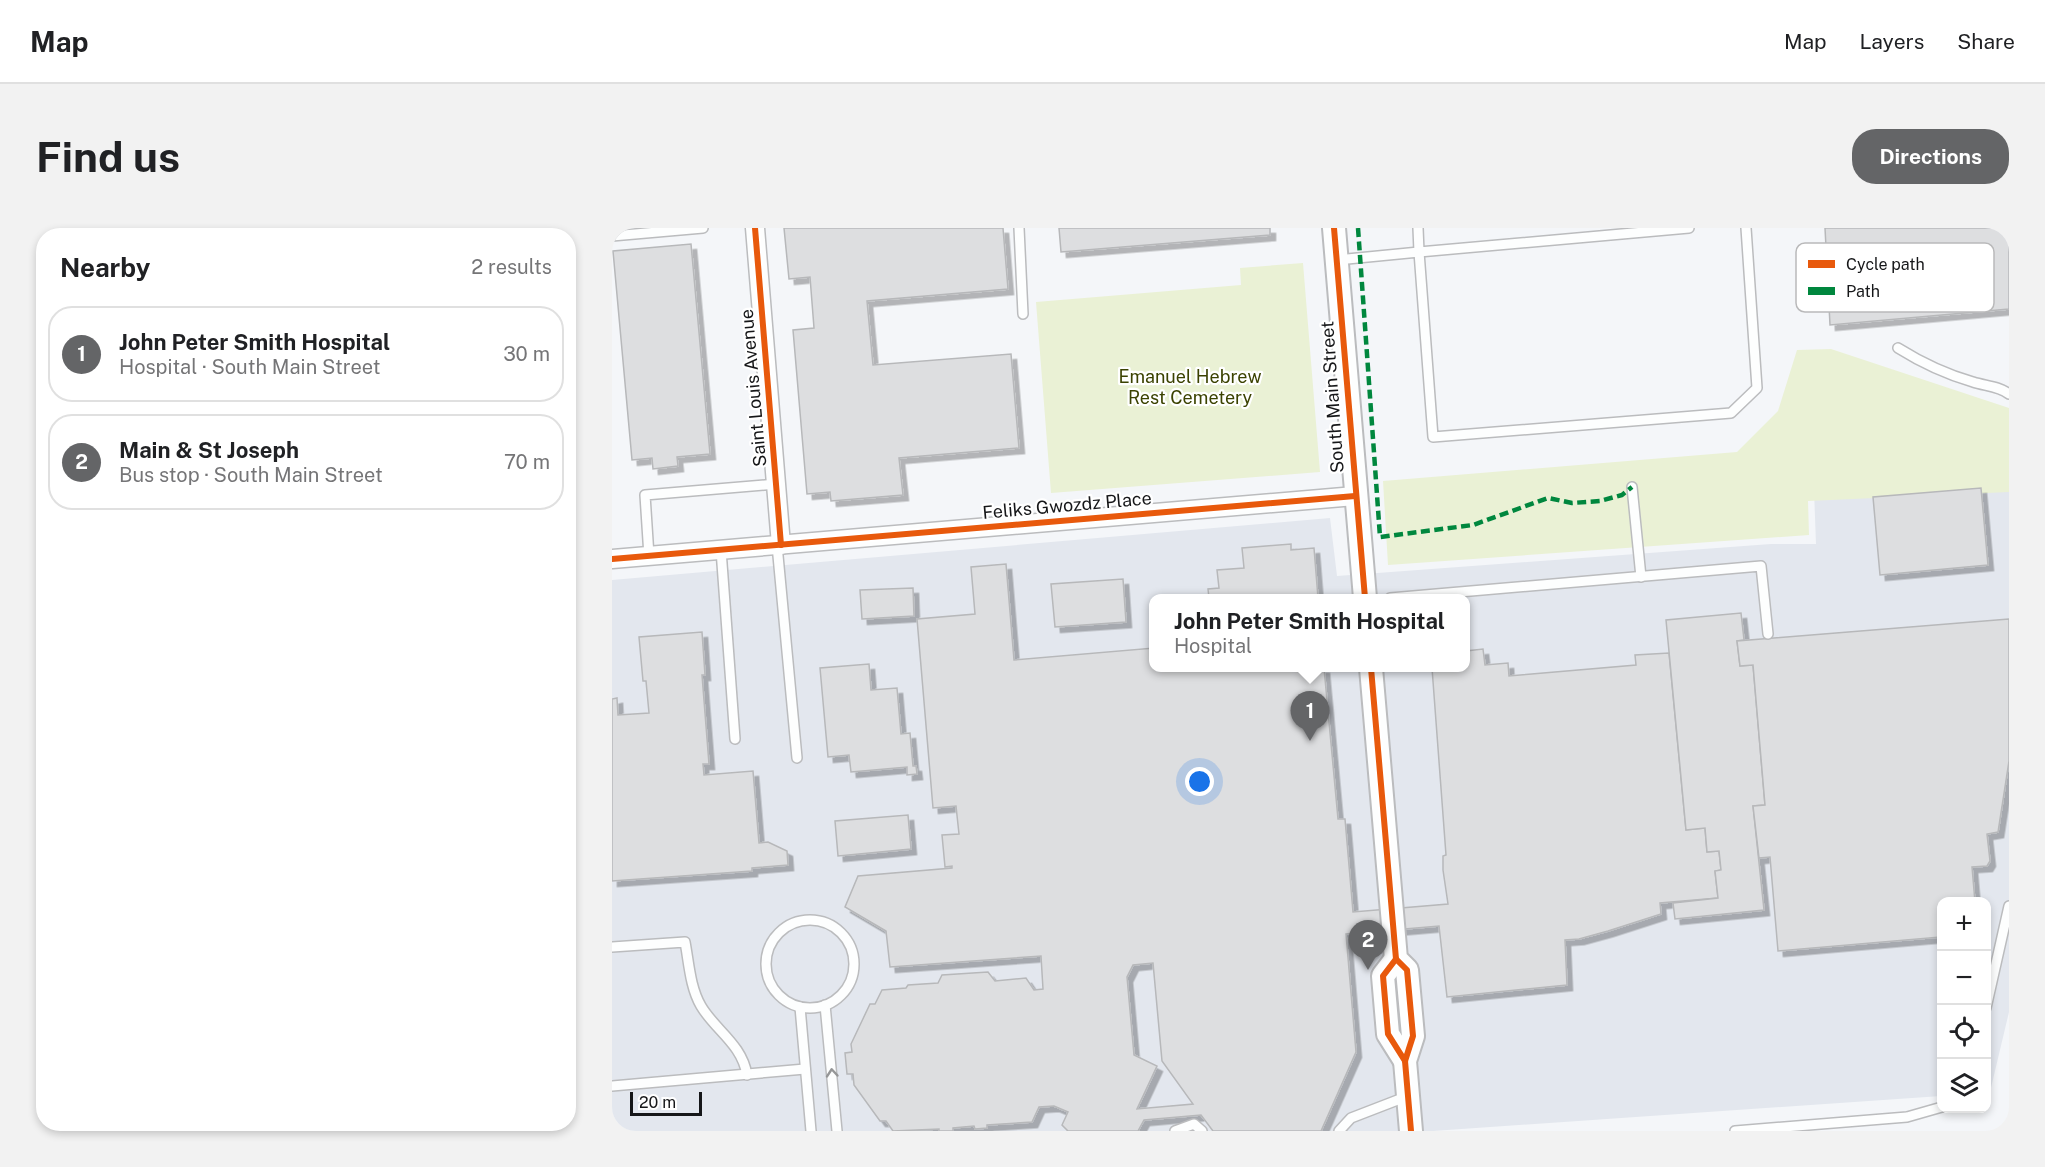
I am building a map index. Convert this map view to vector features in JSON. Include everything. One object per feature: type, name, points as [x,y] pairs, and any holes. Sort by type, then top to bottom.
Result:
[{"type":"street","name":"Saint Louis Avenue","points":[[755,228],[779,545]]},
{"type":"street","name":"South Main Street","points":[[1334,228],[1365,594]]},
{"type":"street","name":"Feliks Gwozdz Place","points":[[612,559],[1355,496]]},
{"type":"street","points":[[1371,672],[1396,959],[1383,976],[1387,1024],[1388,1034],[1405,1060],[1411,1131]]},
{"type":"lane","points":[[612,236],[703,228]]},
{"type":"lane","points":[[1019,228],[1023,314]]},
{"type":"lane","points":[[1418,228],[1433,437],[1731,413],[1757,388],[1746,228]]},
{"type":"lane","points":[[1336,260],[1689,228]]},
{"type":"lane","points":[[1898,348],[1925,365],[2003,390],[2009,394]]},
{"type":"lane","points":[[648,556],[645,495],[776,484]]},
{"type":"lane","points":[[1632,487],[1641,577]]},
{"type":"lane","points":[[779,545],[797,758]]},
{"type":"lane","points":[[721,550],[735,739]]},
{"type":"lane","points":[[1438,594],[1761,566],[1768,634]]},
{"type":"lane","points":[[1987,1005],[2009,906]]},
{"type":"lane","points":[[801,920],[819,920],[836,927],[845,936],[851,946],[854,969],[851,981],[836,1000],[825,1005],[800,1007],[778,995],[771,986],[766,974],[767,951],[780,930],[801,920]]},
{"type":"lane","points":[[612,947],[685,942],[692,984],[701,1006],[745,1061],[747,1075]]},
{"type":"lane","points":[[825,1005],[837,1131]]},
{"type":"lane","points":[[800,1007],[811,1131]]},
{"type":"lane","points":[[612,1086],[805,1069]]},
{"type":"lane","points":[[1339,1131],[1352,1118],[1408,1096]]},
{"type":"lane","points":[[1734,1131],[1907,1117],[1937,1108]]},
{"type":"lane","points":[[1175,1131],[1194,1124],[1202,1131]]},
{"type":"shaded area","points":[[2009,472],[2009,1012],[1991,1088],[1991,897],[1937,897],[1937,1096],[1433,1131],[612,1131],[612,580],[1330,518],[1337,576],[1771,544],[1816,544],[1814,490]]},
{"type":"green space","name":"Emanuel Hebrew Rest Cemetery","points":[[1303,263],[1320,472],[1051,493],[1036,302],[1241,285],[1240,268]]},
{"type":"green space","points":[[1831,349],[2009,408],[2009,492],[1808,501],[1809,535],[1388,565],[1383,481],[1737,452],[1778,411],[1797,350]]},
{"type":"building","points":[[784,228],[1003,228],[1008,289],[867,301],[873,365],[1011,354],[1019,448],[899,458],[903,495],[831,501],[830,492],[807,494],[793,330],[814,328],[810,277],[789,279]]},
{"type":"building","points":[[1059,228],[1270,228],[1270,235],[1061,252]]},
{"type":"building","points":[[1825,228],[2009,228],[2009,309],[1994,310],[1994,243],[1826,243]]},
{"type":"building","points":[[691,244],[710,454],[677,457],[678,466],[653,469],[652,458],[632,460],[613,251]]},
{"type":"building","points":[[1829,312],[1975,312],[1830,325]]},
{"type":"building","points":[[1981,488],[1988,565],[1880,575],[1873,497]]},
{"type":"building","points":[[1291,544],[1291,550],[1314,548],[1318,594],[1209,594],[1208,589],[1219,588],[1217,570],[1244,568],[1242,548]]},
{"type":"building","points":[[1006,564],[1014,660],[1149,648],[1149,672],[1324,672],[1338,819],[1345,819],[1353,912],[1448,904],[1443,870],[1443,856],[1446,855],[1432,672],[1470,672],[1470,651],[1483,649],[1485,665],[1508,663],[1509,676],[1636,665],[1635,655],[1669,653],[1686,830],[1705,828],[1707,852],[1719,851],[1721,870],[1715,871],[1718,898],[1660,903],[1661,914],[1579,939],[1565,940],[1567,985],[1447,997],[1439,926],[1346,934],[1356,1052],[1321,1131],[1213,1131],[1201,1115],[1144,1120],[1138,1131],[1068,1131],[1062,1125],[1068,1112],[1054,1106],[1039,1107],[1032,1122],[987,1125],[987,1128],[975,1129],[974,1126],[953,1128],[953,1131],[939,1131],[939,1129],[893,1131],[886,1121],[880,1121],[854,1085],[853,1074],[847,1074],[845,1053],[852,1052],[851,1044],[870,1004],[875,1004],[882,990],[938,983],[942,975],[988,972],[995,981],[1026,978],[1034,990],[1043,989],[1041,956],[890,967],[886,931],[845,907],[858,876],[952,868],[952,866],[945,867],[942,835],[959,834],[956,806],[933,808],[917,619],[975,614],[971,567]],"holes":[[[1153,963],[1162,1061],[1193,1104],[1137,1109],[1157,1066],[1134,1055],[1127,977],[1133,965]]]},
{"type":"building","points":[[1123,579],[1126,622],[1055,627],[1051,584]]},
{"type":"building","points":[[913,588],[914,616],[862,619],[860,590]]},
{"type":"building","points":[[1741,613],[1744,640],[1737,641],[1740,666],[1753,665],[1765,805],[1753,806],[1764,910],[1675,919],[1673,903],[1718,898],[1715,871],[1721,870],[1719,851],[1707,852],[1705,828],[1686,830],[1666,620]]},
{"type":"building","points":[[2009,619],[2009,761],[1998,832],[1987,834],[1990,861],[1987,866],[1972,867],[1975,897],[1937,897],[1937,937],[1778,951],[1770,857],[1759,858],[1753,806],[1765,805],[1753,665],[1740,666],[1737,641]]},
{"type":"building","points":[[702,632],[705,675],[702,675],[709,764],[703,764],[704,775],[753,771],[759,843],[768,842],[787,851],[788,865],[752,868],[752,871],[612,881],[612,699],[617,698],[618,715],[649,713],[639,637]]},
{"type":"building","points":[[869,664],[871,690],[897,688],[901,734],[910,733],[913,766],[916,766],[917,774],[907,775],[907,767],[851,772],[849,755],[828,757],[820,668]]},
{"type":"building","points":[[908,815],[911,849],[838,856],[835,821]]},
{"type":"marked path","points":[[1358,228],[1380,537],[1473,525],[1548,498],[1572,503],[1600,501],[1622,495],[1632,487]]},
{"type":"cycle path","points":[[755,228],[781,545]]},
{"type":"cycle path","points":[[1334,228],[1365,594]]},
{"type":"cycle path","points":[[612,559],[1355,496]]},
{"type":"cycle path","points":[[1371,672],[1396,959],[1407,970],[1413,1036],[1405,1061],[1411,1131]]},
{"type":"cycle path","points":[[1396,959],[1383,976],[1388,1034],[1405,1061]]},
{"type":"place","name":"John Peter Smith Hospital","points":[[1310,741]]},
{"type":"place","name":"Main & St Joseph","points":[[1368,970]]}]
